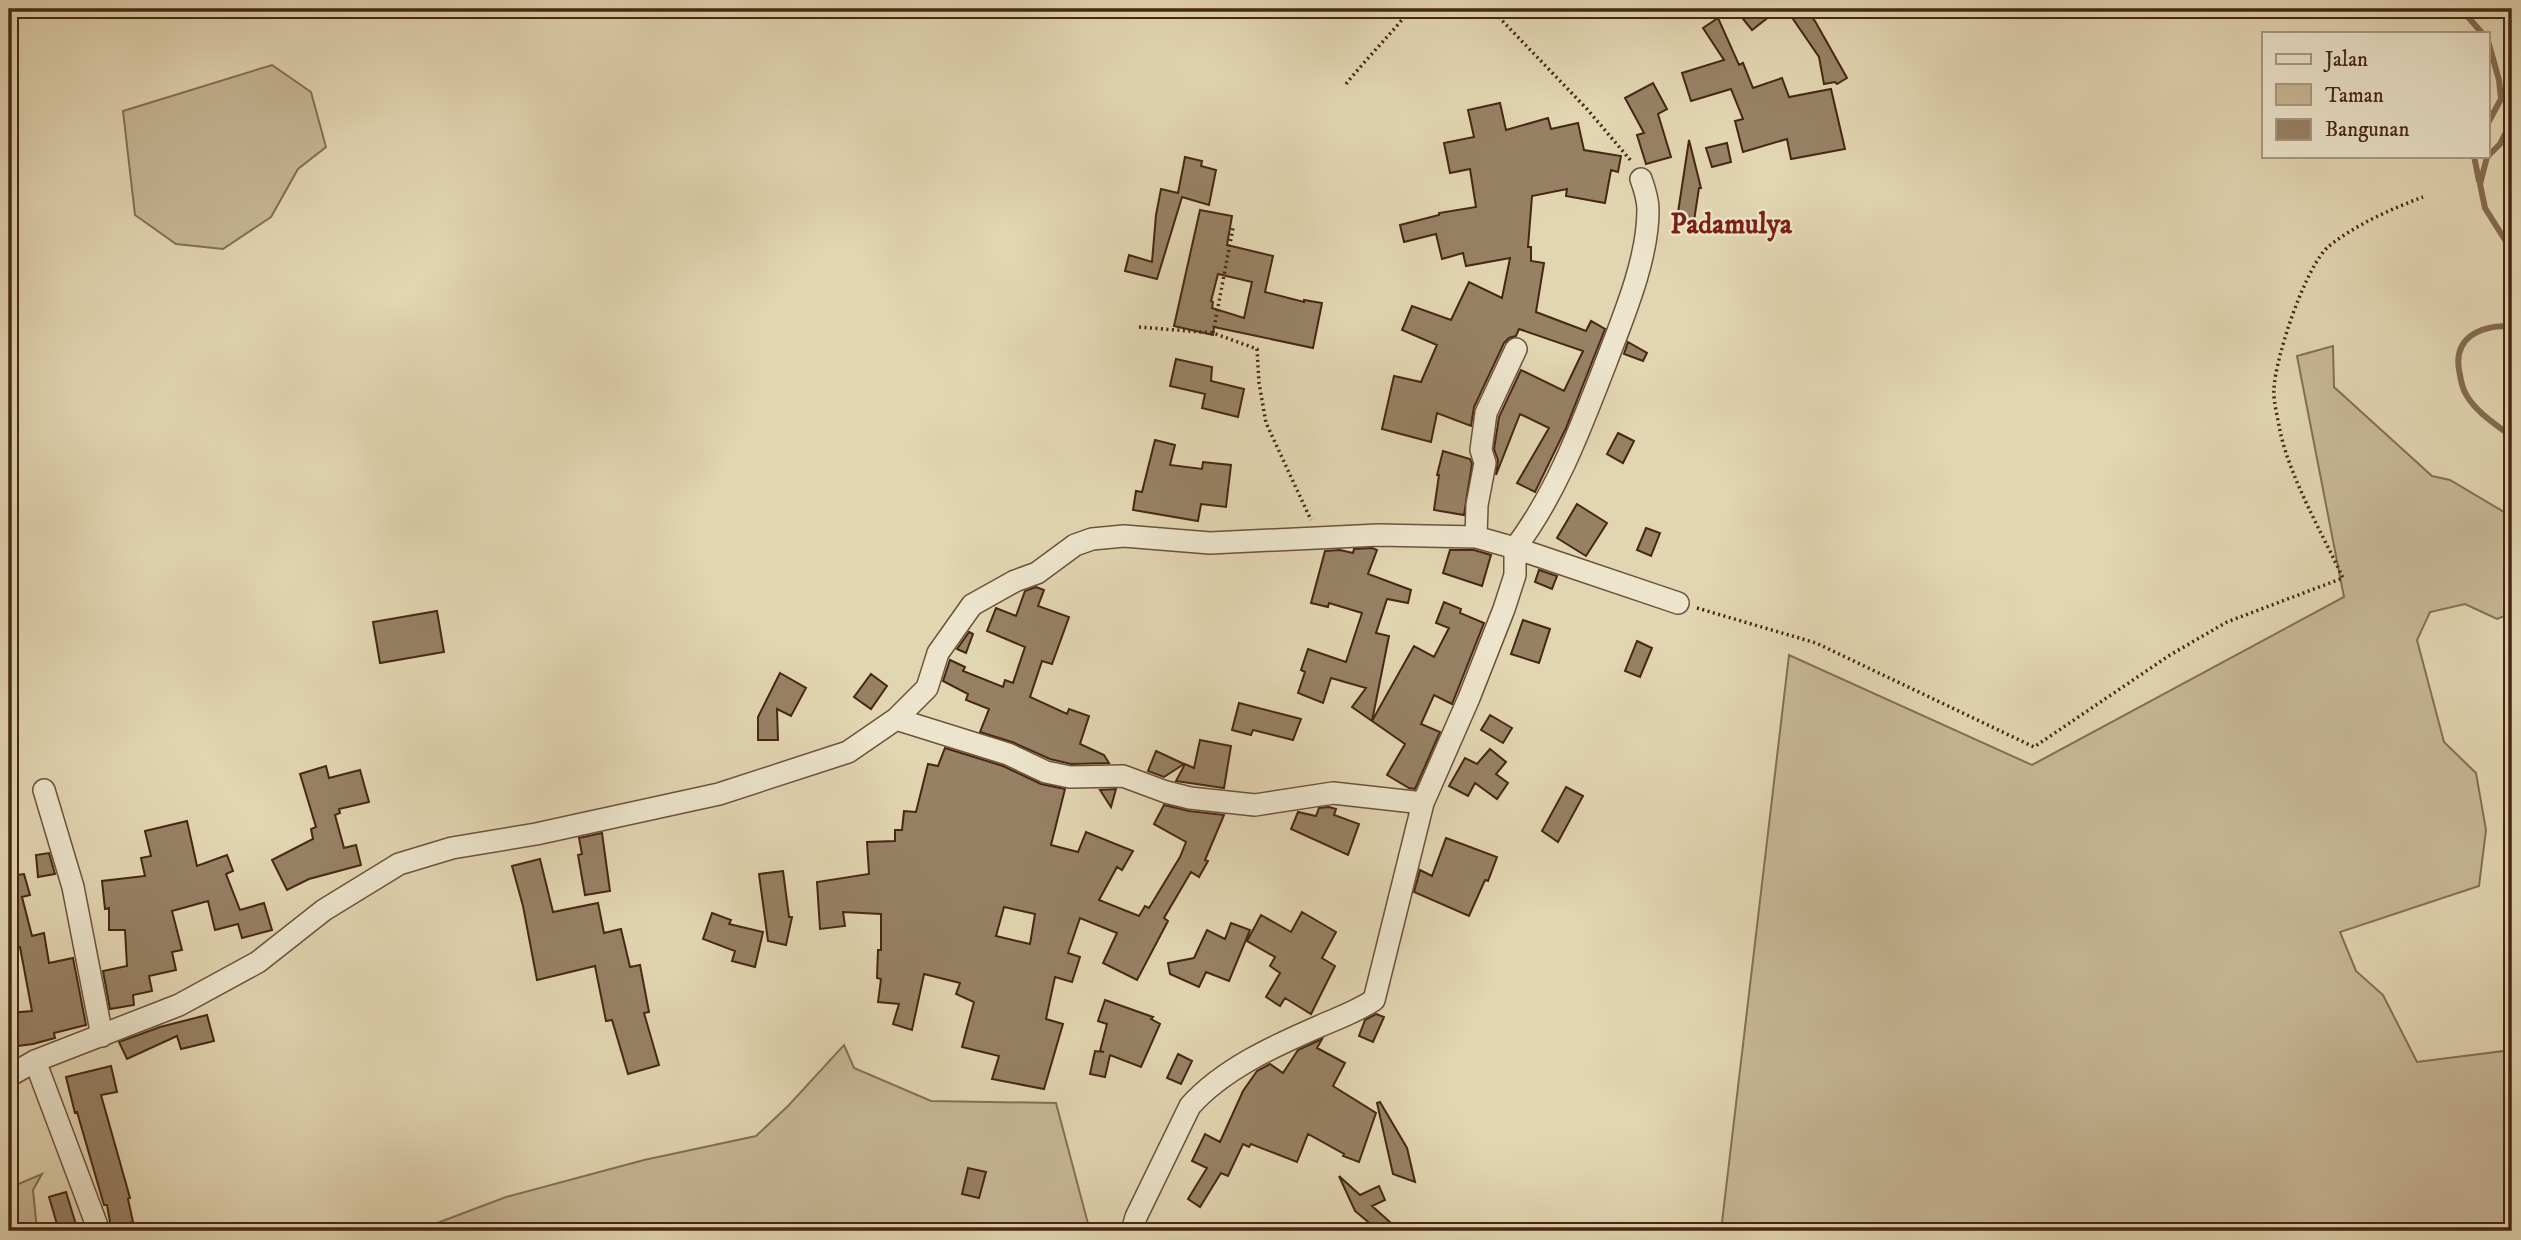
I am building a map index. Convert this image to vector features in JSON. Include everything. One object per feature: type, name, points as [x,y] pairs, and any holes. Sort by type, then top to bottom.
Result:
[{"type":"street","points":[[1132,1231],[1136,1217],[1190,1106],[1202,1092],[1263,1054],[1359,1010],[1374,1000],[1423,803],[1504,609],[1515,575],[1515,548],[1529,530],[1550,493],[1583,422],[1626,311],[1647,225],[1647,196],[1641,179]]},
{"type":"street","points":[[1476,537],[1477,505],[1485,463],[1481,450],[1486,413],[1516,349]]},
{"type":"street","points":[[9,1076],[35,1060],[180,1006],[258,962],[324,910],[399,864],[452,848],[536,834],[719,794],[848,752],[896,719],[927,688],[937,653],[972,606],[1015,581],[1037,573],[1075,545],[1099,538],[1124,536],[1210,543],[1378,535],[1476,537],[1678,603]]},
{"type":"street","points":[[896,719],[1008,754],[1046,772],[1070,778],[1123,776],[1190,798],[1255,805],[1333,793],[1423,803]]},
{"type":"street","points":[[44,790],[73,887],[102,1036]]},
{"type":"street","points":[[35,1060],[99,1231]]},
{"type":"path","points":[[1346,84],[1410,9]]},
{"type":"path","points":[[1491,9],[1587,109],[1630,159],[1641,179]]},
{"type":"path","points":[[1678,603],[1816,643],[2034,747],[2170,655],[2227,622],[2343,578],[2301,488],[2281,433],[2274,389],[2290,323],[2307,279],[2328,248],[2389,210],[2423,197]]},
{"type":"path","points":[[1213,333],[1233,228]]},
{"type":"path","points":[[1139,327],[1213,333],[1257,349],[1259,383],[1266,423],[1319,538]]},
{"type":"green space","points":[[272,65],[311,92],[326,147],[298,169],[271,217],[223,249],[176,244],[135,215],[123,111]]},
{"type":"green space","points":[[2333,346],[2334,387],[2432,476],[2450,480],[2504,512],[2512,540],[2512,613],[2497,619],[2465,604],[2430,612],[2417,640],[2444,742],[2476,773],[2486,830],[2479,886],[2340,932],[2356,971],[2383,995],[2417,1062],[2512,1050],[2512,1231],[1721,1231],[1789,655],[2032,765],[2344,597],[2297,356]]},
{"type":"green space","points":[[844,1045],[854,1068],[931,1101],[1056,1103],[1090,1231],[416,1231],[506,1197],[644,1160],[756,1136],[788,1106]]},
{"type":"green space","points":[[42,1174],[33,1190],[37,1231],[9,1231],[9,1188]]},
{"type":"building","points":[[1735,9],[1779,9],[1752,30]]},
{"type":"building","points":[[1806,10],[1847,78],[1837,84],[1824,84],[1819,57],[1793,19]]},
{"type":"building","points":[[1718,18],[1739,65],[1743,63],[1753,88],[1782,78],[1789,97],[1831,89],[1845,149],[1791,159],[1787,139],[1743,152],[1735,121],[1743,119],[1731,89],[1691,101],[1682,73],[1724,60],[1703,28]]},
{"type":"building","points":[[1653,83],[1667,109],[1658,114],[1671,157],[1646,164],[1637,135],[1644,133],[1625,98]]},
{"type":"building","points":[[1500,103],[1506,130],[1548,118],[1551,129],[1578,123],[1584,150],[1621,156],[1618,172],[1611,170],[1605,203],[1566,196],[1567,189],[1532,196],[1528,247],[1531,247],[1531,261],[1544,263],[1536,312],[1586,331],[1591,321],[1605,329],[1566,428],[1535,492],[1517,483],[1549,428],[1520,414],[1496,475],[1498,460],[1494,449],[1499,417],[1521,370],[1564,391],[1583,351],[1519,329],[1516,336],[1504,343],[1474,407],[1471,426],[1437,413],[1431,442],[1382,429],[1394,376],[1421,382],[1437,345],[1402,330],[1412,306],[1451,320],[1469,282],[1502,298],[1510,258],[1466,266],[1463,253],[1442,259],[1436,234],[1404,242],[1400,225],[1439,213],[1476,207],[1470,169],[1450,173],[1444,143],[1474,137],[1468,110]]},
{"type":"building","points":[[1689,140],[1701,188],[1694,221],[1677,219]]},
{"type":"building","points":[[1727,143],[1731,162],[1712,167],[1706,148]]},
{"type":"building","points":[[1185,157],[1202,161],[1201,166],[1216,170],[1209,205],[1182,197],[1157,279],[1125,271],[1129,255],[1152,262],[1161,189],[1178,193]]},
{"type":"building","points":[[1200,210],[1232,216],[1227,245],[1273,256],[1265,292],[1304,302],[1322,303],[1313,348],[1214,327],[1213,335],[1174,326]],"holes":[[[1218,274],[1252,282],[1244,318],[1212,308],[1211,301]]]},
{"type":"building","points":[[1628,342],[1647,353],[1643,361],[1624,354]]},
{"type":"building","points":[[1176,359],[1212,367],[1211,381],[1244,389],[1238,417],[1202,408],[1205,394],[1170,386]]},
{"type":"building","points":[[1618,433],[1634,441],[1623,463],[1607,454]]},
{"type":"building","points":[[1155,440],[1175,445],[1170,465],[1202,469],[1203,462],[1231,465],[1226,507],[1201,504],[1198,521],[1133,510],[1136,491],[1142,492]]},
{"type":"building","points":[[1443,451],[1470,459],[1472,464],[1464,515],[1434,510],[1437,475]]},
{"type":"building","points":[[1577,504],[1607,523],[1586,556],[1557,538]]},
{"type":"building","points":[[1646,528],[1660,533],[1651,556],[1637,550]]},
{"type":"building","points":[[1354,549],[1377,550],[1368,574],[1411,590],[1408,603],[1387,599],[1376,633],[1389,636],[1372,721],[1352,707],[1366,688],[1331,678],[1323,703],[1298,693],[1305,672],[1301,670],[1308,649],[1346,662],[1362,613],[1329,603],[1328,607],[1311,603],[1325,551],[1353,553]]},
{"type":"building","points":[[1450,550],[1474,550],[1491,555],[1482,586],[1443,573]]},
{"type":"building","points":[[1539,570],[1557,576],[1552,589],[1535,582]]},
{"type":"building","points":[[1036,587],[1044,590],[1038,606],[1069,617],[1052,664],[1042,661],[1030,697],[1067,714],[1069,709],[1089,716],[1080,744],[1104,755],[1109,763],[1071,764],[1050,759],[1012,742],[980,732],[989,709],[966,700],[968,694],[943,681],[950,660],[965,667],[963,671],[1003,687],[1005,680],[1013,683],[1025,647],[987,631],[996,608],[1016,616],[1025,591]]},
{"type":"building","points":[[1444,602],[1461,609],[1460,613],[1484,623],[1452,704],[1434,695],[1421,724],[1440,732],[1415,789],[1387,775],[1405,744],[1372,721],[1414,646],[1434,657],[1449,628],[1436,623]]},
{"type":"building","points":[[437,611],[444,652],[380,663],[373,622]]},
{"type":"building","points":[[1523,620],[1550,629],[1539,663],[1511,654]]},
{"type":"building","points":[[969,632],[973,634],[966,653],[957,649]]},
{"type":"building","points":[[1637,641],[1652,648],[1640,677],[1625,671]]},
{"type":"building","points":[[780,673],[806,688],[791,716],[777,709],[778,740],[758,740],[758,717]]},
{"type":"building","points":[[871,674],[887,686],[871,709],[854,697]]},
{"type":"building","points":[[1239,703],[1301,719],[1293,740],[1253,730],[1251,735],[1232,730]]},
{"type":"building","points":[[1490,715],[1512,728],[1503,743],[1481,730]]},
{"type":"building","points":[[1200,740],[1231,746],[1224,788],[1176,781],[1185,764],[1194,768]]},
{"type":"building","points":[[945,748],[1003,766],[1041,784],[1065,789],[1051,845],[1078,852],[1086,832],[1133,851],[1122,870],[1117,867],[1099,900],[1139,916],[1145,906],[1149,908],[1180,857],[1186,842],[1154,824],[1164,805],[1224,815],[1205,860],[1208,861],[1199,877],[1191,872],[1164,918],[1168,921],[1137,980],[1103,963],[1117,933],[1080,918],[1068,953],[1080,957],[1072,982],[1055,977],[1046,1019],[1063,1024],[1044,1089],[992,1079],[999,1056],[962,1047],[974,1002],[956,994],[960,983],[924,974],[912,1030],[893,1024],[899,1004],[878,1002],[881,979],[877,978],[878,950],[881,950],[881,914],[843,912],[845,926],[820,929],[817,882],[869,874],[867,842],[895,841],[895,830],[902,830],[904,811],[916,812],[928,764],[938,766]],"holes":[[[1004,907],[1035,914],[1030,944],[996,936]]]},
{"type":"building","points":[[1490,749],[1506,762],[1496,774],[1508,783],[1497,799],[1475,783],[1468,796],[1449,786],[1465,758],[1477,764]]},
{"type":"building","points":[[1156,751],[1184,764],[1164,777],[1148,771]]},
{"type":"building","points":[[326,766],[329,778],[360,770],[369,802],[339,809],[340,813],[335,815],[344,848],[356,845],[361,865],[309,879],[287,890],[272,860],[313,839],[311,829],[316,827],[300,774]]},
{"type":"building","points":[[1566,787],[1583,796],[1558,842],[1542,831]]},
{"type":"building","points":[[1116,789],[1111,807],[1100,790]]},
{"type":"building","points":[[1319,808],[1336,809],[1334,815],[1359,824],[1348,855],[1291,829],[1298,812],[1316,816]]},
{"type":"building","points":[[187,821],[197,866],[227,855],[233,871],[226,874],[240,910],[264,903],[272,930],[242,938],[238,924],[215,930],[208,901],[172,911],[182,950],[172,952],[176,970],[149,976],[152,991],[133,995],[134,1005],[110,1009],[103,971],[127,966],[125,930],[109,930],[109,908],[105,909],[102,881],[145,876],[141,858],[151,856],[145,831]]},
{"type":"building","points":[[602,833],[610,891],[585,895],[578,855],[582,854],[579,838]]},
{"type":"building","points":[[1446,838],[1497,857],[1488,881],[1485,880],[1469,916],[1414,892],[1420,870],[1432,876]]},
{"type":"building","points":[[49,853],[55,874],[38,877],[36,855]]},
{"type":"building","points":[[540,859],[553,912],[598,903],[604,933],[621,929],[630,967],[640,965],[649,1012],[644,1013],[659,1065],[628,1074],[612,1020],[606,1021],[595,966],[537,980],[523,906],[512,866]]},
{"type":"building","points":[[14,865],[17,875],[24,874],[30,895],[22,897],[32,936],[44,933],[49,963],[73,958],[86,1025],[54,1033],[55,1038],[9,1047],[9,1013],[32,1011],[20,947],[9,949],[9,866]]},
{"type":"building","points":[[783,871],[789,917],[792,917],[786,945],[768,941],[759,874]]},
{"type":"building","points":[[1302,912],[1336,932],[1322,958],[1335,966],[1311,1014],[1285,998],[1280,1006],[1266,997],[1280,973],[1270,966],[1275,957],[1247,941],[1261,915],[1291,932]]},
{"type":"building","points":[[712,913],[731,920],[729,924],[763,932],[755,967],[732,961],[735,951],[703,939]]},
{"type":"building","points":[[1231,923],[1250,930],[1229,981],[1206,972],[1199,987],[1170,974],[1168,963],[1194,958],[1207,930],[1225,939]]},
{"type":"building","points":[[1105,1000],[1153,1017],[1151,1019],[1160,1024],[1141,1067],[1110,1055],[1105,1077],[1090,1074],[1095,1051],[1104,1052],[1100,1051],[1107,1024],[1098,1021]]},
{"type":"building","points":[[1376,1014],[1384,1017],[1373,1042],[1359,1036],[1365,1020]]},
{"type":"building","points":[[207,1015],[214,1041],[181,1049],[177,1036],[127,1059],[119,1042],[160,1027]]},
{"type":"building","points":[[1322,1039],[1317,1048],[1345,1063],[1333,1086],[1376,1113],[1359,1162],[1343,1156],[1344,1154],[1308,1134],[1297,1162],[1251,1144],[1249,1147],[1243,1144],[1228,1176],[1221,1173],[1200,1207],[1188,1199],[1207,1168],[1192,1161],[1205,1134],[1220,1142],[1243,1091],[1257,1071],[1270,1064],[1283,1073],[1298,1050]]},
{"type":"building","points":[[1178,1054],[1192,1061],[1181,1084],[1167,1078]]},
{"type":"building","points":[[111,1066],[117,1092],[101,1095],[130,1198],[128,1199],[133,1222],[111,1227],[107,1205],[104,1205],[66,1077]]},
{"type":"building","points":[[1380,1102],[1407,1148],[1415,1182],[1393,1174],[1377,1103]]},
{"type":"building","points":[[968,1168],[986,1172],[979,1198],[962,1194]]},
{"type":"building","points":[[1339,1176],[1360,1195],[1379,1186],[1385,1200],[1372,1206],[1400,1231],[1379,1231],[1355,1211]]},
{"type":"building","points":[[66,1192],[78,1231],[59,1231],[49,1197]]},
{"type":"waterway","points":[[2461,9],[2481,32]]},
{"type":"waterway","points":[[2490,48],[2501,99],[2490,119]]},
{"type":"waterway","points":[[2490,154],[2500,144],[2512,121]]},
{"type":"waterway","points":[[2474,158],[2479,181]]},
{"type":"waterway","points":[[2487,158],[2480,184],[2485,208],[2512,251]]},
{"type":"waterway","points":[[2512,326],[2489,328],[2470,336],[2464,343],[2458,362],[2462,386],[2471,402],[2512,437]]},
{"type":"district","name":"Padamulya","points":[[1731,224]]}]
